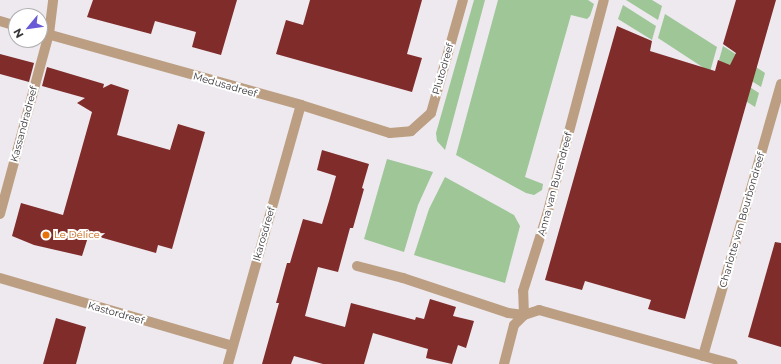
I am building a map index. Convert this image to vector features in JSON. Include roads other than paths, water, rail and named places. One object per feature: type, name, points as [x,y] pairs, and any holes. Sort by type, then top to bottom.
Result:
[{"type":"street","name":"Kassandradreef","points":[[48,16],[52,0]]},
{"type":"street","name":"Plutodreef","points":[[411,131],[431,113],[463,0]]},
{"type":"street","name":"Anna van Burendreef","points":[[524,315],[523,291],[547,215],[604,0]]},
{"type":"street","name":"Medusadreef","points":[[48,34],[301,105],[390,132],[411,131]]},
{"type":"street","name":"Kassandradreef","points":[[0,214],[40,48]]},
{"type":"street","name":"Charlotte van Bourbondreef","points":[[703,356],[781,84]]},
{"type":"street","name":"Ikarosdreef","points":[[228,364],[301,105]]},
{"type":"street","points":[[357,266],[403,278],[508,313],[524,315],[540,310],[733,364]]},
{"type":"street","name":"Kastordreef","points":[[0,278],[232,346]]},
{"type":"street","points":[[504,364],[514,326],[524,315]]},
{"type":"place","name":"Le Délice","points":[[46,235]]}]
